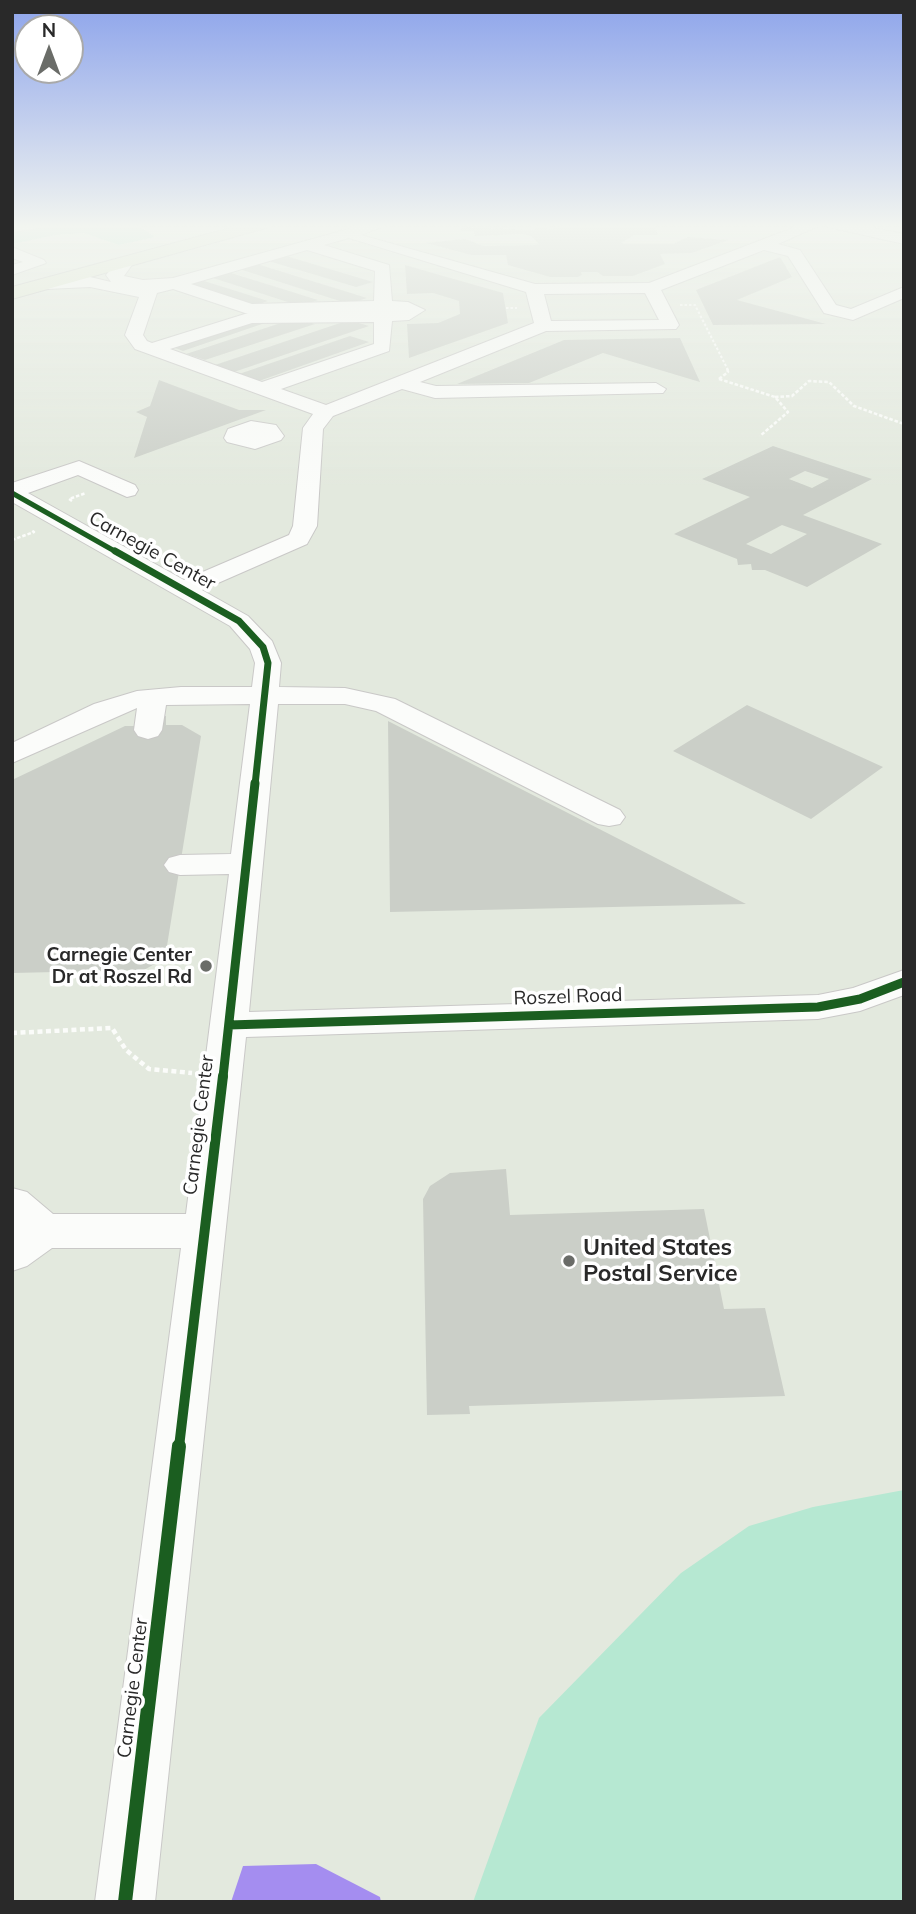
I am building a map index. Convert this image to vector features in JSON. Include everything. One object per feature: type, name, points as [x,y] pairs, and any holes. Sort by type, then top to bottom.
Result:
[{"type":"street","points":[[141,313],[134,335],[137,341],[152,349],[326,412]]},
{"type":"street","points":[[152,349],[251,318],[339,313]]},
{"type":"street","points":[[262,389],[383,347],[383,313]]},
{"type":"street","points":[[541,313],[544,326]]},
{"type":"street","points":[[184,589],[299,539],[305,526],[313,428],[326,412],[544,326],[670,325],[664,313]]},
{"type":"street","points":[[400,382],[435,392],[647,389]]},
{"type":"street","points":[[249,443],[245,450],[312,448]]},
{"type":"street","points":[[12,492],[79,467],[127,490]]},
{"type":"street","name":"Carnegie Center","points":[[12,492],[239,621],[254,633],[268,663],[224,1072],[125,1902]]},
{"type":"street","points":[[12,754],[104,710],[153,698],[345,696],[385,705],[609,817]]},
{"type":"street","points":[[149,730],[153,698]]},
{"type":"street","points":[[180,865],[247,864]]},
{"type":"street","name":"Roszel Road","points":[[229,1025],[818,1007],[860,999],[904,982]]},
{"type":"street","points":[[12,1204],[28,1242],[204,1231]]},
{"type":"path","points":[[699,313],[727,367],[728,372],[719,379],[775,397],[792,396],[802,384],[809,381],[829,382],[836,385],[854,406],[904,424]]},
{"type":"path","points":[[760,436],[788,416],[775,397]]},
{"type":"path","points":[[73,506],[68,503],[73,501],[69,499],[91,491]]},
{"type":"path","points":[[12,538],[34,532],[29,529],[35,526],[29,522]]},
{"type":"path","points":[[12,1033],[113,1028],[126,1050],[149,1069],[224,1072]]},
{"type":"green space","points":[[904,1490],[904,1902],[473,1902],[539,1718],[681,1573],[749,1526],[813,1507]]},
{"type":"shaded area","points":[[316,1864],[380,1897],[381,1902],[231,1902],[243,1866]]},
{"type":"building","points":[[506,313],[508,323],[409,358],[407,324],[438,323],[460,314]]},
{"type":"building","points":[[707,313],[786,313],[826,324],[713,325]]},
{"type":"building","points":[[249,318],[265,323],[183,351],[167,345]]},
{"type":"building","points":[[296,318],[315,324],[205,360],[186,354]]},
{"type":"building","points":[[349,320],[369,326],[234,372],[215,365]]},
{"type":"building","points":[[350,336],[369,342],[259,381],[239,374]]},
{"type":"building","points":[[680,338],[700,382],[603,353],[529,383],[457,384],[564,340]]},
{"type":"building","points":[[159,380],[239,410],[266,410],[134,458],[147,417],[136,412],[150,406]]},
{"type":"building","points":[[773,446],[872,479],[803,515],[882,544],[807,587],[765,570],[752,570],[751,564],[738,565],[737,559],[674,534],[750,497],[702,479]],"holes":[[[805,471],[829,479],[812,488],[789,479]],[[782,525],[807,534],[771,554],[746,544]]]},
{"type":"building","points":[[747,705],[883,767],[811,819],[673,751]]},
{"type":"building","points":[[142,716],[166,716],[166,725],[182,725],[201,736],[165,958],[144,970],[12,973],[12,780],[125,726],[140,726]]},
{"type":"building","points":[[388,721],[746,904],[390,912]]},
{"type":"building","name":"United States Postal Service","points":[[506,1169],[510,1215],[704,1209],[724,1309],[765,1308],[785,1396],[469,1406],[470,1414],[427,1415],[423,1199],[430,1186],[450,1173]]},
{"type":"cycle path","points":[[12,493],[239,621],[263,647],[268,663],[229,1025],[125,1902]]},
{"type":"cycle path","points":[[229,1025],[818,1007],[860,999],[904,982]]},
{"type":"place","name":"Carnegie Center Dr at Roszel Rd","points":[[206,966]]},
{"type":"place","name":"United States Postal Service","points":[[569,1261]]}]
